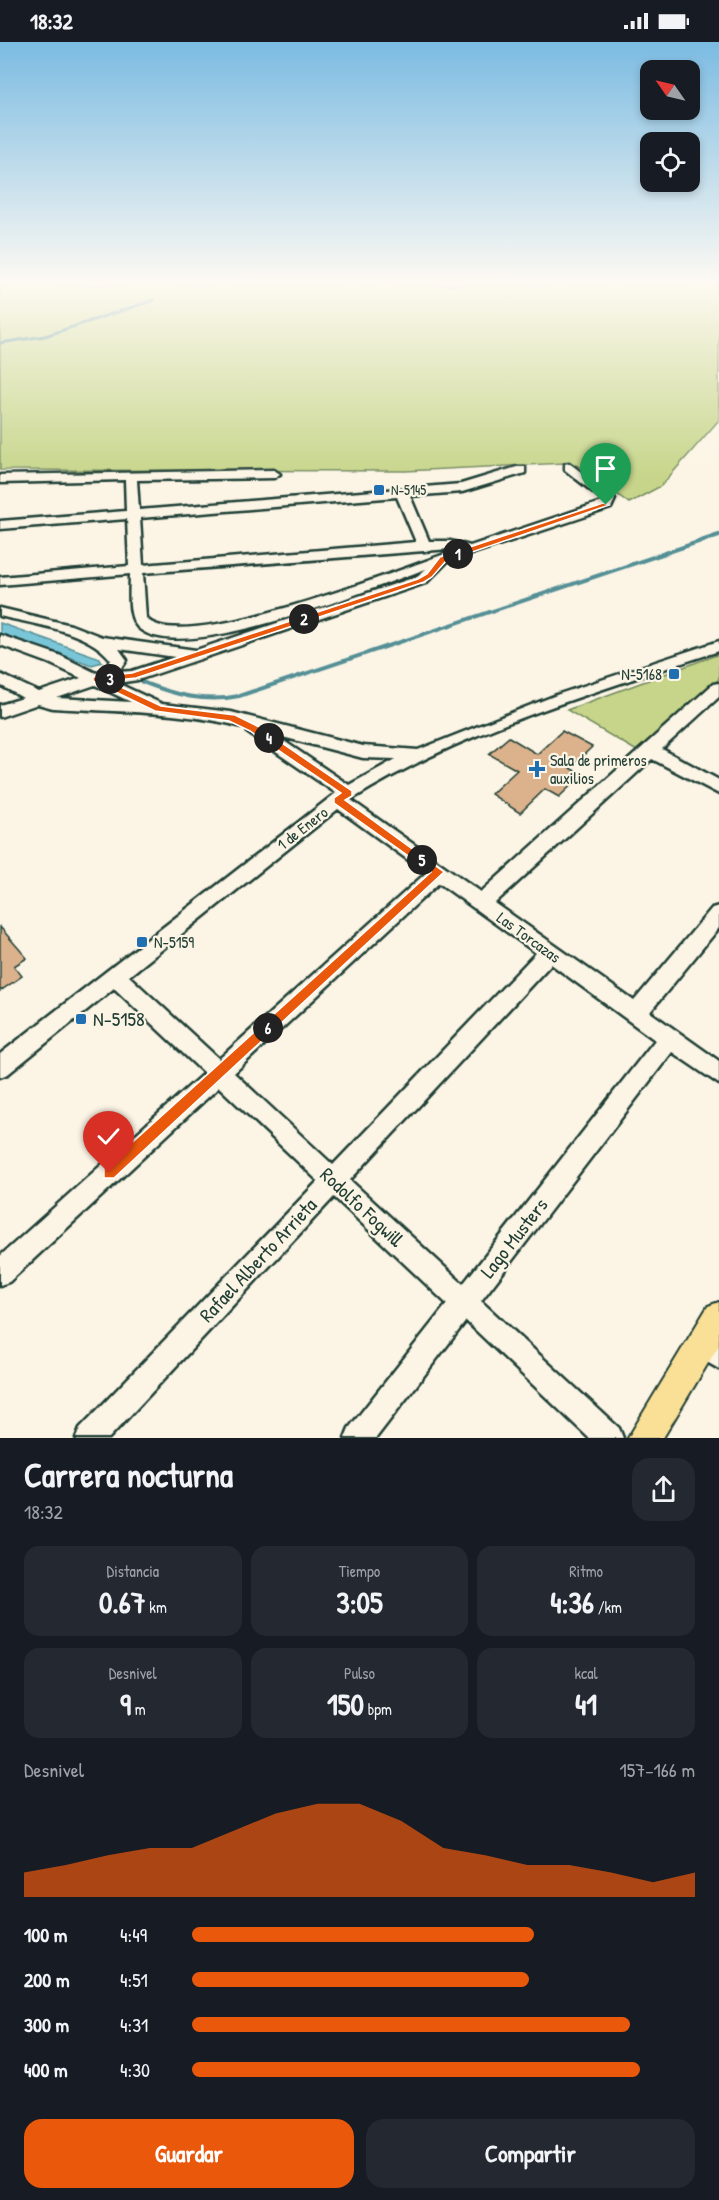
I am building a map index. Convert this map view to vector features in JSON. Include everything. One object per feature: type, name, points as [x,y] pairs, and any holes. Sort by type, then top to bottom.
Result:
[{"type":"main road","points":[[644,1438],[710,1350],[719,1317]]},
{"type":"street","points":[[131,477],[141,623],[159,631],[183,633],[216,631],[249,624],[606,505],[609,499],[606,496],[568,467]]},
{"type":"street","points":[[0,525],[462,488],[521,470]]},
{"type":"street","points":[[0,479],[274,474]]},
{"type":"street","points":[[96,679],[133,676],[429,576],[443,559],[444,551],[429,545],[402,493]]},
{"type":"street","points":[[0,581],[429,545],[450,545],[471,550]]},
{"type":"street","points":[[0,612],[97,641],[196,655]]},
{"type":"street","name":"Las Torcazas","points":[[0,640],[45,656],[159,709],[231,718],[363,752],[403,755],[425,752]]},
{"type":"street","points":[[0,711],[111,672],[119,660],[112,649],[97,641]]},
{"type":"street","name":"1 de Enero","points":[[0,1067],[343,797],[425,752],[556,699],[719,646]]},
{"type":"street","points":[[0,679],[39,699],[125,709],[159,709]]},
{"type":"street","points":[[482,903],[719,688]]},
{"type":"street","name":"Las Torcazas","points":[[231,718],[264,735],[439,872],[719,1074]]},
{"type":"street","points":[[650,750],[719,788]]},
{"type":"street","points":[[0,1273],[439,872]]},
{"type":"street","points":[[636,1014],[719,914]]},
{"type":"street","name":"Rafael Alberto Arrieta","points":[[90,1438],[550,952]]},
{"type":"street","name":"Rodolfo Fogwill","points":[[115,976],[609,1438]]},
{"type":"street","name":"Lago Musters","points":[[359,1438],[670,1038]]},
{"type":"green space","points":[[0,350],[719,350],[719,420],[661,486],[629,503],[579,466],[565,463],[405,471],[0,470]]},
{"type":"green space","points":[[719,654],[719,679],[637,751],[567,710]]},
{"type":"water","points":[[0,623],[100,658],[102,662],[92,665],[0,634]]},
{"type":"building","points":[[562,731],[592,747],[570,768],[582,775],[559,797],[545,789],[520,813],[491,794],[517,770],[489,754],[509,737],[537,754]]},
{"type":"building","points":[[0,927],[27,958],[14,966],[22,976],[0,991]]},
{"type":"waterway","points":[[142,682],[166,691],[202,698],[239,696],[719,535]]},
{"type":"place","name":"N-5145","points":[[379,490]]},
{"type":"place","name":"N-5168","points":[[674,674]]},
{"type":"place","name":"Sala de primeros auxilios","points":[[537,769]]},
{"type":"place","name":"N-5159","points":[[142,942]]},
{"type":"place","name":"N-5158","points":[[81,1019]]},
{"type":"route","points":[[109,1173],[439,872],[338,800],[348,793],[254,728],[231,718],[159,709],[96,679],[133,676],[421,580],[429,576],[443,559],[606,505]]}]
